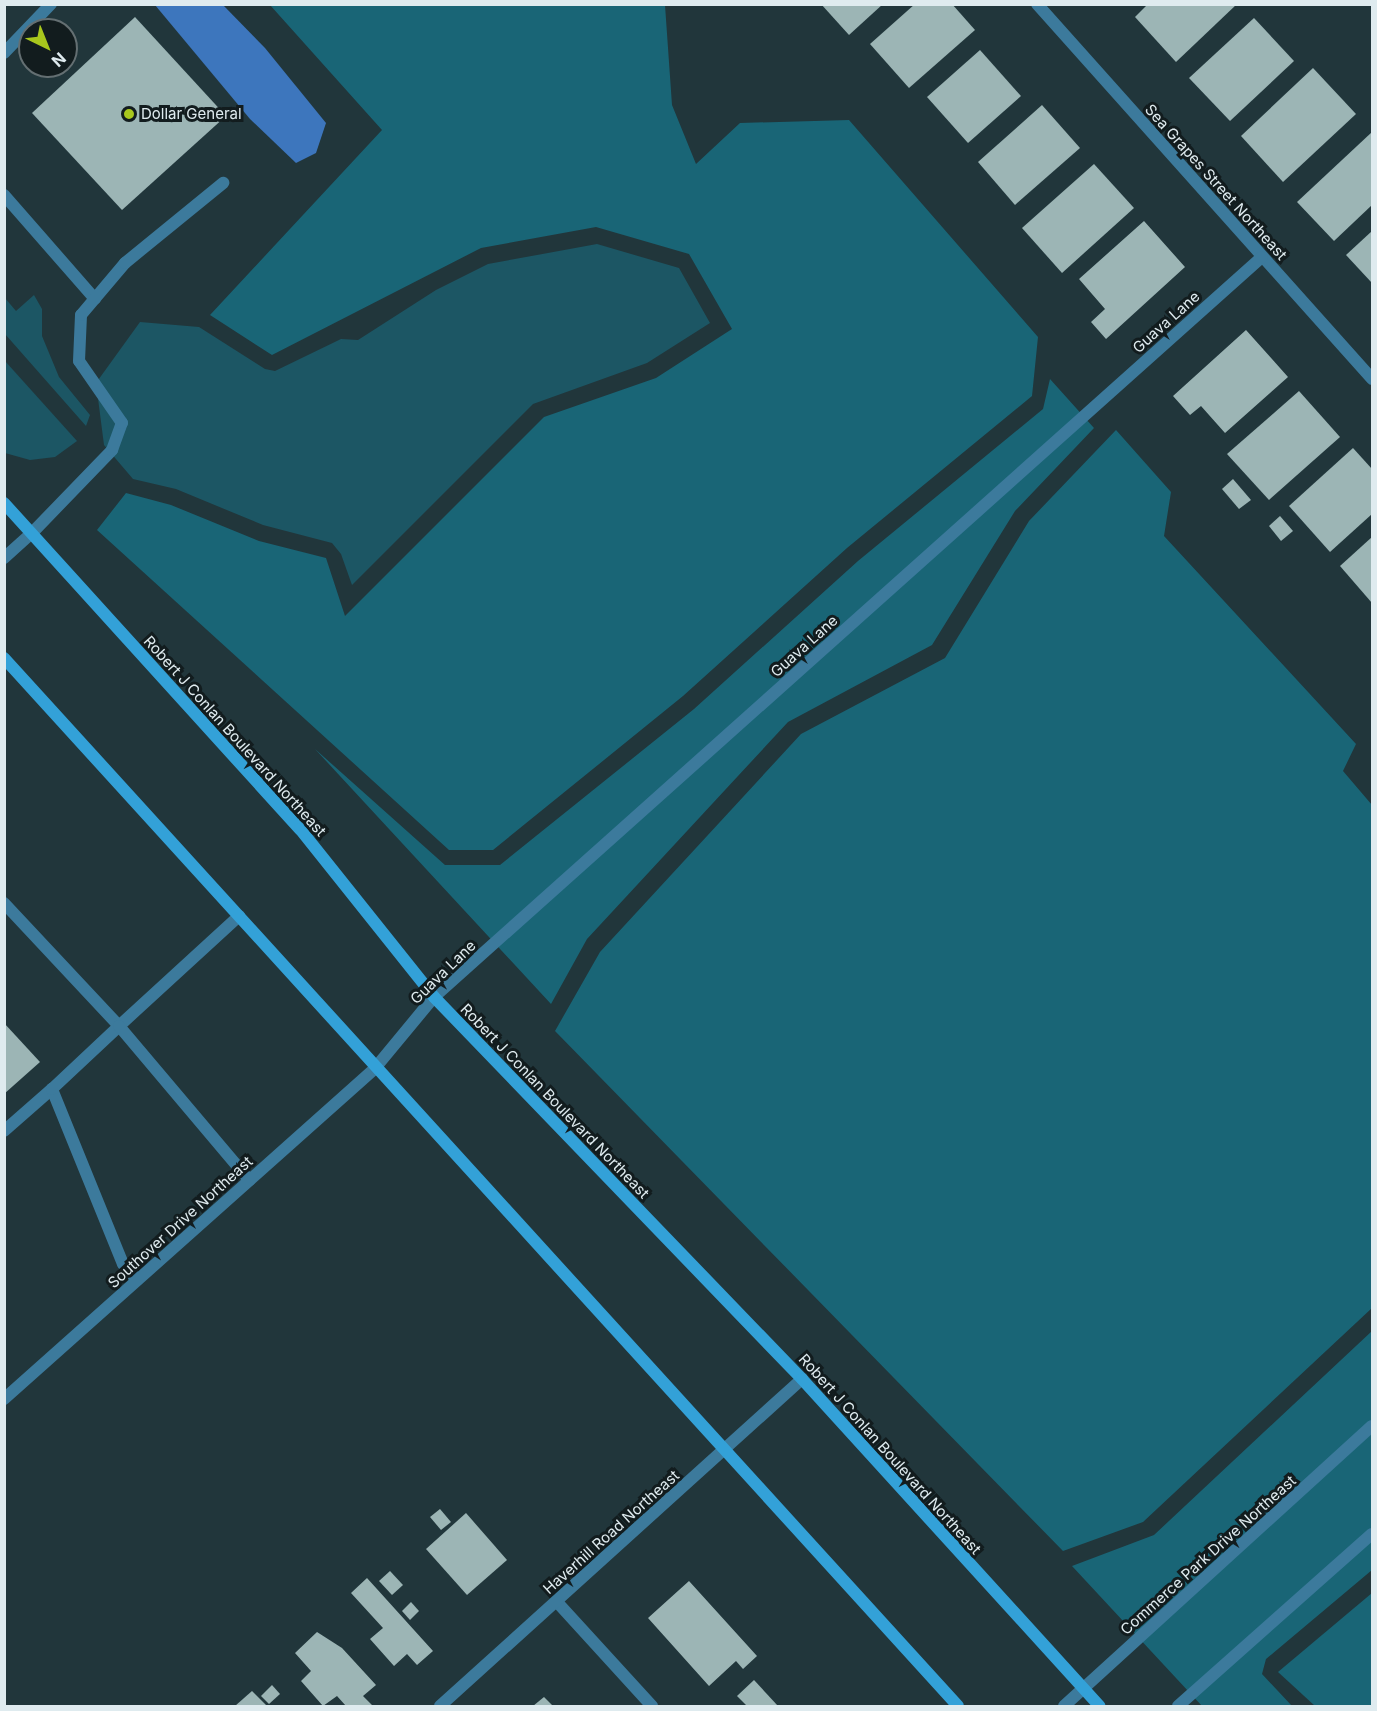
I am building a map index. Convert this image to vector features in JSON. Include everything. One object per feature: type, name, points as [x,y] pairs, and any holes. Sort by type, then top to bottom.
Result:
[{"type":"main road","name":"Robert J Conlan Boulevard Northeast","points":[[4,503],[300,829],[434,997],[802,1379],[1100,1707]]},
{"type":"main road","points":[[4,658],[725,1448],[958,1707]]},
{"type":"street","points":[[4,53],[51,4]]},
{"type":"street","name":"Sea Grapes Street Northeast","points":[[1037,4],[1372,379]]},
{"type":"street","points":[[4,558],[32,534],[112,450],[122,423],[79,361],[81,315],[125,263],[223,183]]},
{"type":"street","points":[[4,195],[95,299]]},
{"type":"street","name":"Guava Lane","points":[[376,1067],[434,997],[1262,257]]},
{"type":"street","points":[[4,903],[119,1026],[249,1180]]},
{"type":"street","points":[[4,1131],[239,916]]},
{"type":"street","name":"Southover Drive Northeast","points":[[4,1399],[376,1067]]},
{"type":"street","points":[[52,1089],[123,1264],[138,1280]]},
{"type":"street","name":"Haverhill Road Northeast","points":[[441,1707],[802,1379]]},
{"type":"street","name":"Commerce Park Drive Northeast","points":[[1064,1707],[1371,1430]]},
{"type":"street","points":[[1178,1707],[1372,1534]]},
{"type":"street","points":[[557,1602],[652,1707]]},
{"type":"shaded area","points":[[270,5],[665,5],[672,105],[696,164],[740,123],[849,120],[1038,337],[1032,396],[847,548],[683,696],[493,850],[449,850],[97,530],[126,493],[171,505],[259,541],[326,558],[345,616],[544,417],[656,378],[732,329],[689,254],[596,227],[481,248],[272,355],[210,315],[382,130]]},
{"type":"shaded area","points":[[597,244],[679,268],[710,323],[647,363],[533,404],[352,585],[341,554],[332,543],[263,525],[176,489],[133,479],[104,445],[96,383],[140,322],[199,327],[265,369],[275,371],[341,339],[358,340],[436,290],[488,264]]},
{"type":"shaded area","points":[[34,295],[42,309],[42,336],[59,377],[90,415],[86,426],[5,334],[5,298],[16,311]]},
{"type":"shaded area","points":[[5,361],[77,441],[55,457],[30,460],[5,453]]},
{"type":"shaded area","points":[[1050,379],[1094,428],[1015,511],[932,645],[788,722],[587,939],[551,1004],[315,749],[445,865],[500,865],[694,709],[858,561],[1043,409]]},
{"type":"shaded area","points":[[1116,430],[1171,492],[1164,536],[1356,744],[1343,771],[1372,805],[1372,1308],[1143,1522],[1063,1551],[555,1031],[600,952],[801,734],[945,658],[1029,521]]},
{"type":"shaded area","points":[[1372,1331],[1372,1570],[1266,1659],[1262,1674],[1292,1706],[1202,1706],[1072,1566],[1154,1535]]},
{"type":"shaded area","points":[[1372,1593],[1372,1706],[1315,1706],[1278,1672]]},
{"type":"water","points":[[155,5],[223,5],[265,48],[326,123],[316,153],[296,163],[250,119]]},
{"type":"building","points":[[821,4],[883,4],[849,35]]},
{"type":"building","points":[[915,4],[952,4],[975,30],[909,88],[870,44]]},
{"type":"building","points":[[1148,4],[1237,4],[1176,62],[1135,17]]},
{"type":"building","name":"Dollar General","points":[[135,17],[226,116],[122,210],[32,113],[70,78],[78,78],[78,70]]},
{"type":"building","points":[[1254,18],[1294,61],[1230,121],[1189,78]]},
{"type":"building","points":[[980,50],[1021,96],[968,143],[927,97]]},
{"type":"building","points":[[1313,68],[1356,114],[1283,182],[1241,136]]},
{"type":"building","points":[[1042,105],[1080,148],[1015,205],[978,162]]},
{"type":"building","points":[[1372,132],[1372,205],[1334,241],[1297,202]]},
{"type":"building","points":[[1094,164],[1134,208],[1062,273],[1022,228]]},
{"type":"building","points":[[1144,221],[1185,267],[1106,339],[1091,322],[1105,309],[1079,279]]},
{"type":"building","points":[[1372,231],[1372,283],[1346,255]]},
{"type":"building","points":[[1246,330],[1288,377],[1225,433],[1201,406],[1190,415],[1173,396]]},
{"type":"building","points":[[1299,391],[1340,437],[1269,500],[1227,454]]},
{"type":"building","points":[[1353,448],[1372,469],[1372,514],[1330,552],[1289,506]]},
{"type":"building","points":[[1233,479],[1251,500],[1239,509],[1222,489]]},
{"type":"building","points":[[1280,516],[1293,531],[1281,541],[1269,526]]},
{"type":"building","points":[[1372,537],[1372,603],[1340,566]]},
{"type":"building","points":[[4,1023],[40,1062],[4,1094]]},
{"type":"building","points":[[440,1509],[451,1522],[441,1530],[430,1517]]},
{"type":"building","points":[[466,1513],[507,1560],[467,1595],[426,1549]]},
{"type":"building","points":[[390,1571],[403,1585],[392,1595],[379,1581]]},
{"type":"building","points":[[367,1578],[433,1651],[417,1665],[407,1654],[394,1666],[370,1639],[383,1628],[351,1593]]},
{"type":"building","points":[[689,1581],[757,1656],[743,1669],[736,1661],[709,1686],[648,1618]]},
{"type":"building","points":[[411,1602],[419,1611],[410,1620],[402,1611]]},
{"type":"building","points":[[317,1632],[342,1648],[376,1685],[363,1696],[373,1706],[346,1706],[337,1696],[323,1706],[301,1681],[311,1671],[295,1653]]},
{"type":"building","points":[[754,1680],[778,1706],[747,1706],[737,1696]]},
{"type":"building","points":[[272,1685],[280,1694],[269,1704],[261,1696]]},
{"type":"building","points":[[252,1691],[267,1706],[235,1706]]},
{"type":"building","points":[[544,1697],[553,1706],[533,1706]]},
{"type":"place","name":"Dollar General","points":[[129,114]]}]
